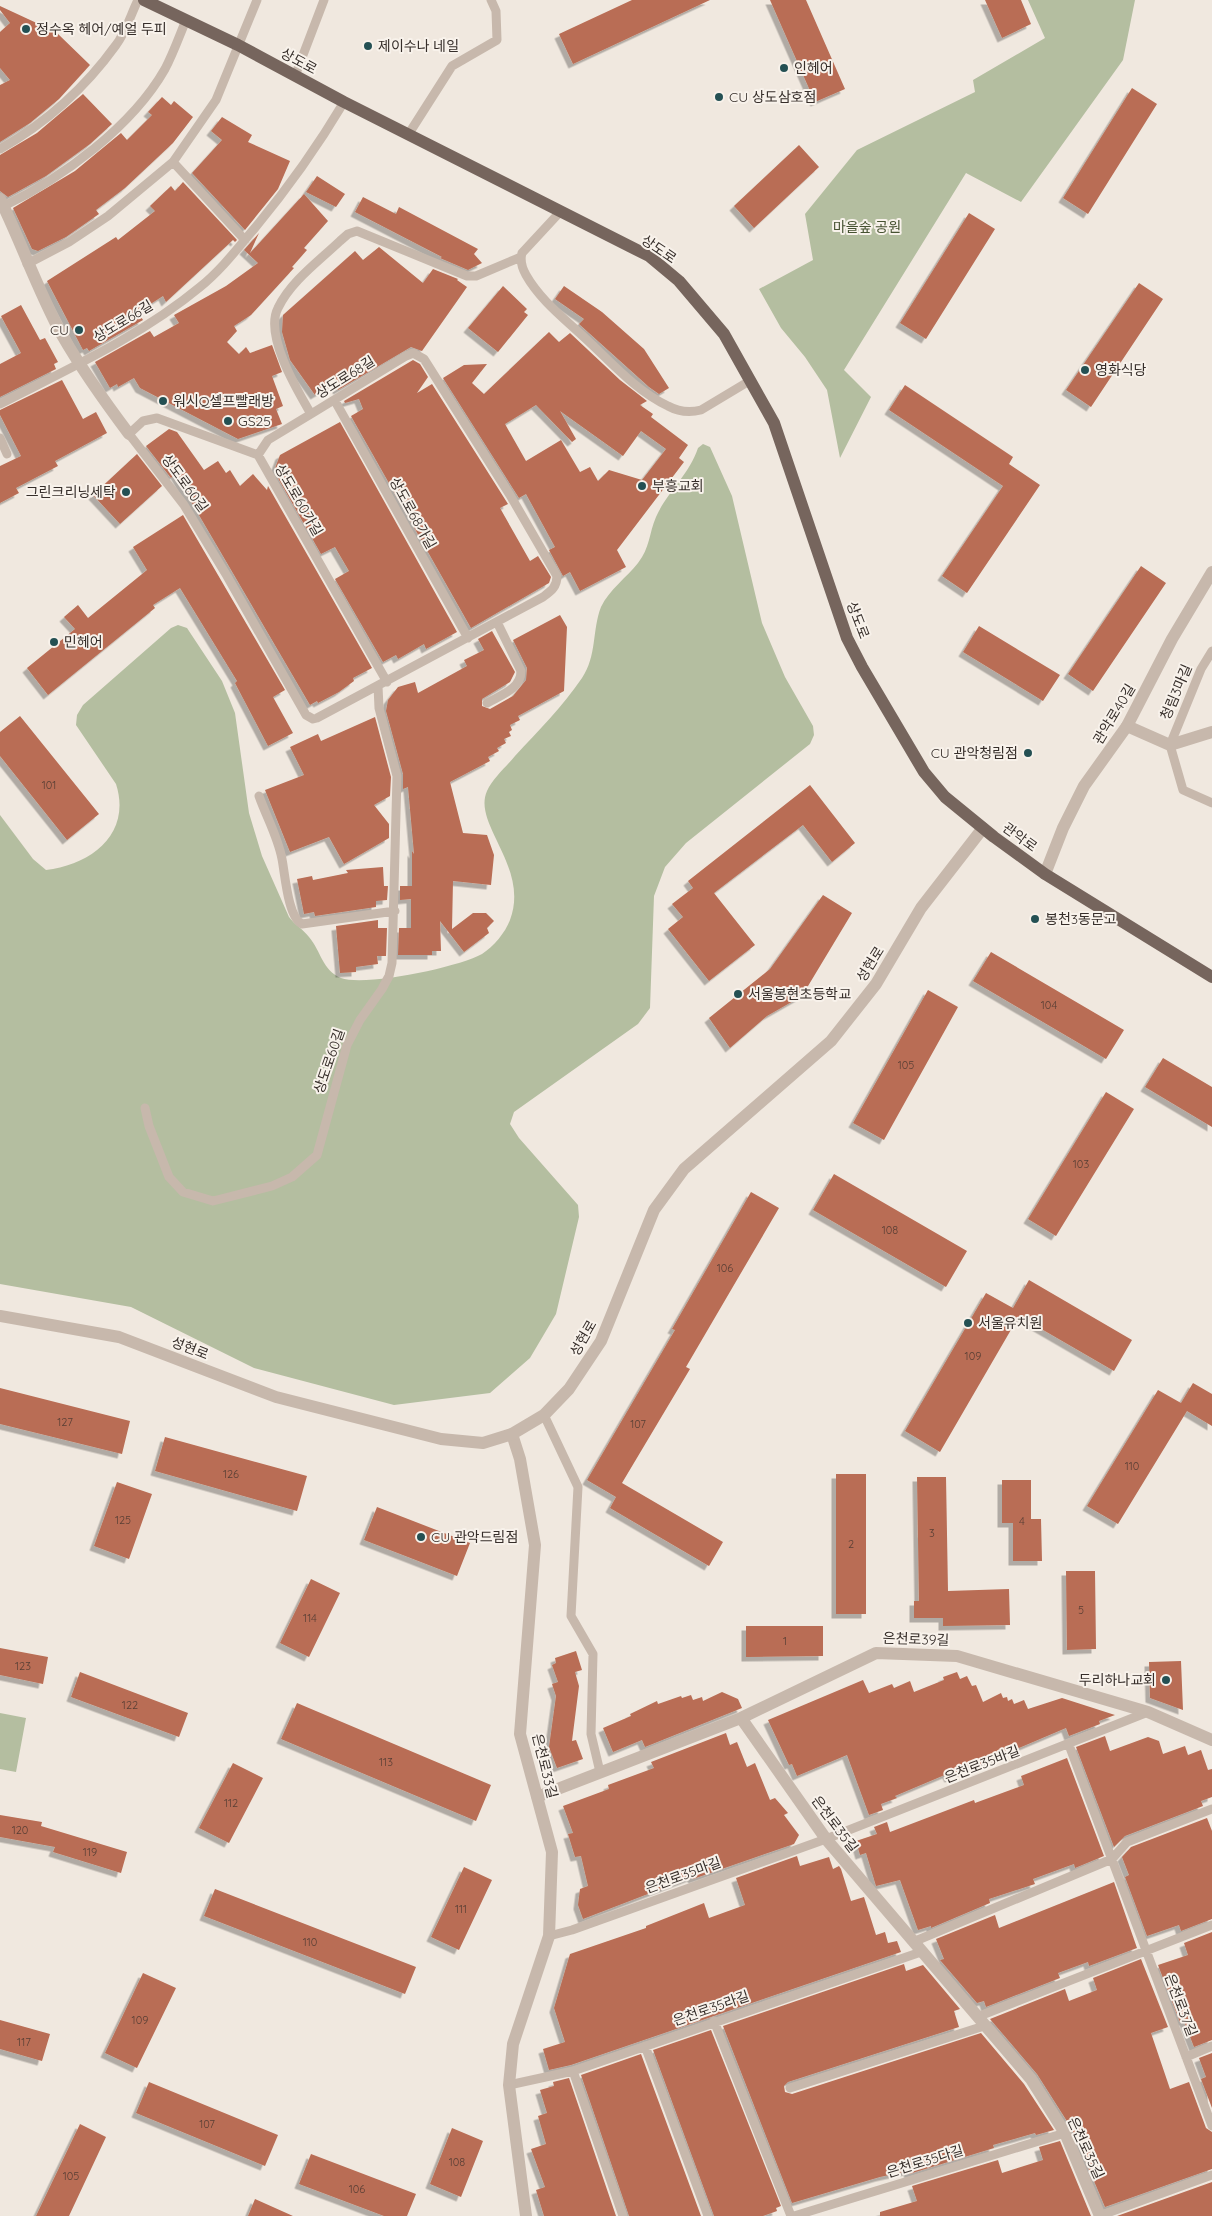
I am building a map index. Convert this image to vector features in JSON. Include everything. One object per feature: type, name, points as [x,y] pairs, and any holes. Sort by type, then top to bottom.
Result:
[{"type":"main road","name":"상도로","points":[[144,0],[238,45],[408,135],[649,256],[679,281],[724,334],[774,423],[847,638],[862,667]]},
{"type":"main road","name":"관악로","points":[[862,667],[924,772],[945,797],[983,828],[1046,874],[1212,977]]},
{"type":"street","name":"상도로60길","points":[[2,202],[27,264],[62,335],[129,434]]},
{"type":"street","name":"관악로40길","points":[[1046,874],[1063,828],[1084,786],[1127,726],[1172,639],[1212,572]]},
{"type":"street","points":[[1127,726],[1170,745],[1212,732]]},
{"type":"street","name":"성현로","points":[[0,1316],[119,1337],[276,1397],[441,1439],[483,1443],[512,1434],[544,1415],[570,1389],[601,1341],[654,1210],[684,1169],[831,1041],[876,984],[921,908],[983,828]]},
{"type":"street","name":"은천로33길","points":[[509,2085],[513,2044],[549,1936],[552,1852],[520,1734],[535,1545],[520,1459],[512,1434]]},
{"type":"street","name":"은천로39길","points":[[537,1797],[741,1718],[876,1653],[957,1656],[1148,1712],[1212,1740]]},
{"type":"street","name":"은천로35길","points":[[741,1718],[826,1839],[980,2021],[1031,2078],[1046,2099],[1064,2133],[1100,2216]]},
{"type":"street","points":[[509,2085],[526,2216]]},
{"type":"lane","points":[[0,149],[28,133],[77,92],[117,43],[138,0]]},
{"type":"lane","points":[[27,264],[69,242],[108,216],[173,162],[216,100],[257,0]]},
{"type":"lane","points":[[295,76],[324,0]]},
{"type":"lane","points":[[408,135],[452,66],[497,40],[496,11],[491,0]]},
{"type":"lane","points":[[2,202],[34,192],[67,170],[120,124],[160,76],[186,20]]},
{"type":"lane","name":"상도로66길","points":[[0,404],[80,363],[144,326],[199,288],[225,264],[314,153],[344,102]]},
{"type":"lane","points":[[173,162],[245,240]]},
{"type":"lane","name":"상도로68길","points":[[468,638],[552,590],[557,583],[557,576],[510,495],[424,360],[413,353],[406,356],[312,414],[286,368],[273,326],[277,309],[289,290],[348,234],[357,232],[367,234],[467,276],[476,276],[521,257],[560,212]]},
{"type":"lane","points":[[521,257],[526,274],[550,305],[626,378],[667,406],[680,411],[701,410],[751,380]]},
{"type":"lane","name":"상도로68가길","points":[[335,400],[468,638]]},
{"type":"lane","points":[[258,455],[268,440],[312,414]]},
{"type":"lane","name":"상도로60가길","points":[[129,434],[143,421],[157,418],[258,455],[387,682]]},
{"type":"lane","name":"상도로60길","points":[[129,434],[184,505],[308,718],[318,718],[468,638]]},
{"type":"lane","points":[[0,438],[7,454]]},
{"type":"lane","points":[[487,703],[516,686],[521,677],[521,671],[497,622]]},
{"type":"lane","name":"청림3마길","points":[[1170,745],[1201,669],[1212,652]]},
{"type":"lane","name":"상도로60길","points":[[145,1108],[149,1126],[169,1177],[183,1192],[213,1201],[272,1186],[292,1177],[317,1155],[347,1045],[360,1020],[389,976],[395,911],[397,776],[379,708],[378,686]]},
{"type":"lane","points":[[1170,745],[1183,790],[1212,803]]},
{"type":"lane","points":[[259,796],[281,855],[291,907],[294,918],[298,922],[302,924],[395,911]]},
{"type":"lane","points":[[544,1415],[578,1487],[571,1616],[593,1654],[590,1734],[600,1772]]},
{"type":"lane","name":"은천로35바길","points":[[826,1839],[1069,1745],[1148,1712]]},
{"type":"lane","name":"은천로37길","points":[[1069,1745],[1212,2126]]},
{"type":"lane","points":[[913,1942],[1112,1859],[1126,1842],[1212,1809]]},
{"type":"lane","name":"은천로35마길","points":[[549,1936],[572,1930],[826,1839]]},
{"type":"lane","points":[[790,2088],[980,2021],[1146,1951],[1212,1926]]},
{"type":"lane","name":"은천로35라길","points":[[509,2085],[573,2071],[714,2021],[921,1952]]},
{"type":"lane","name":"은천로35다길","points":[[714,2021],[792,2216],[1064,2133]]},
{"type":"lane","points":[[645,2046],[708,2216]]},
{"type":"lane","points":[[1186,2057],[1212,2046]]},
{"type":"lane","points":[[573,2071],[623,2216]]},
{"type":"lane","name":"은천로35길","points":[[1100,2216],[1212,2175]]},
{"type":"green space","name":"마을숲 공원","points":[[1028,0],[1135,0],[1123,60],[1021,202],[966,173],[844,370],[871,397],[840,458],[827,390],[805,357],[781,328],[759,289],[813,260],[805,214],[857,150],[975,92],[973,80],[1045,38]]},
{"type":"green space","points":[[703,444],[710,447],[732,496],[762,623],[785,677],[813,726],[814,735],[810,744],[686,843],[665,867],[654,896],[650,1008],[638,1024],[514,1112],[510,1124],[519,1138],[578,1205],[579,1217],[556,1314],[530,1358],[490,1393],[394,1405],[254,1368],[131,1307],[0,1284],[0,815],[33,859],[46,870],[63,867],[78,861],[92,854],[104,844],[113,832],[118,818],[119,802],[116,784],[76,725],[77,715],[83,705],[171,628],[178,625],[187,628],[222,681],[235,713],[249,813],[262,856],[289,917],[313,942],[330,970],[341,978],[353,980],[390,978],[434,970],[482,954],[495,943],[508,925],[514,901],[513,882],[508,865],[487,818],[485,804],[487,791],[496,777],[559,708],[587,670],[598,616],[604,601],[642,557],[656,517],[666,499],[689,467],[698,448]]},
{"type":"green space","points":[[0,1713],[26,1718],[16,1772],[0,1769]]},
{"type":"building","points":[[632,0],[710,0],[573,64],[559,34]]},
{"type":"building","points":[[770,0],[806,0],[845,89],[815,102]]},
{"type":"building","points":[[985,0],[1021,0],[1031,24],[1002,38]]},
{"type":"building","points":[[0,6],[56,32],[90,65],[59,99],[30,123],[0,142],[0,85],[10,80],[0,68],[0,32],[10,23],[0,10]]},
{"type":"building","points":[[1132,88],[1157,104],[1088,214],[1063,198]]},
{"type":"building","points":[[83,94],[112,124],[90,144],[46,176],[8,197],[0,191],[0,155],[37,133]]},
{"type":"building","points":[[162,97],[171,105],[174,101],[193,117],[173,143],[125,188],[96,210],[99,214],[66,237],[38,251],[32,249],[13,208],[75,171],[121,133],[127,140],[152,115],[148,112]]},
{"type":"building","points":[[222,117],[252,135],[248,142],[290,161],[278,189],[245,230],[192,173],[222,140],[211,131]]},
{"type":"building","points":[[799,145],[819,167],[754,228],[734,206]]},
{"type":"building","points":[[317,176],[345,194],[336,207],[306,192]]},
{"type":"building","points":[[183,182],[237,240],[235,242],[233,240],[166,302],[163,296],[138,312],[143,320],[89,351],[87,348],[83,350],[47,281],[116,237],[118,240],[155,211],[150,206],[171,186],[175,191]]},
{"type":"building","points":[[304,194],[328,221],[304,248],[307,250],[292,267],[294,268],[251,315],[234,326],[237,331],[227,342],[239,354],[246,347],[250,353],[272,345],[282,372],[272,376],[283,406],[276,409],[282,424],[238,439],[140,388],[134,378],[118,387],[117,384],[110,388],[95,362],[150,331],[154,337],[179,323],[174,315],[226,286],[258,263],[244,250],[259,233],[250,253]]},
{"type":"building","points":[[363,197],[396,214],[399,207],[478,249],[474,254],[482,263],[468,270],[440,258],[442,257],[355,212]]},
{"type":"building","points":[[969,213],[995,229],[926,339],[900,323]]},
{"type":"building","points":[[379,247],[423,283],[433,269],[458,279],[467,287],[422,351],[411,347],[338,390],[334,384],[315,395],[290,360],[282,332],[283,315],[355,251],[363,260]]},
{"type":"building","points":[[1139,283],[1163,299],[1091,407],[1066,390]]},
{"type":"building","points":[[503,286],[527,309],[524,312],[528,315],[498,352],[468,328]]},
{"type":"building","points":[[564,286],[602,312],[644,349],[669,388],[659,394],[649,387],[579,324],[584,319],[555,299]]},
{"type":"building","points":[[21,305],[40,340],[45,338],[58,362],[54,364],[56,369],[0,397],[0,364],[21,353],[1,316]]},
{"type":"building","points":[[549,332],[559,342],[570,333],[620,380],[647,401],[640,405],[653,414],[651,417],[688,445],[679,458],[684,462],[617,550],[626,567],[580,591],[570,572],[563,576],[549,550],[555,547],[526,494],[519,498],[443,378],[464,365],[487,364],[472,383],[484,394]],"holes":[[[536,405],[572,442],[576,439],[560,411],[623,456],[641,431],[666,449],[642,480],[609,470],[598,481],[590,467],[580,472],[561,440],[526,461],[505,424]]]},
{"type":"building","points":[[413,360],[420,364],[428,377],[417,393],[432,384],[508,504],[500,508],[530,561],[538,556],[551,577],[549,583],[471,628],[351,416],[363,409],[359,399],[345,403],[344,401]]},
{"type":"building","points":[[62,380],[83,419],[96,412],[107,433],[55,461],[58,466],[16,488],[19,493],[0,503],[0,466],[21,456],[0,415],[0,410]]},
{"type":"building","points":[[905,385],[1013,457],[1009,464],[1040,485],[967,593],[942,576],[1003,486],[889,410]]},
{"type":"building","points":[[340,422],[457,632],[426,649],[424,644],[398,659],[396,655],[383,662],[335,579],[349,571],[335,547],[321,554],[274,471],[280,455]]},
{"type":"building","points":[[169,429],[177,432],[204,470],[218,461],[226,473],[230,470],[240,486],[253,474],[267,490],[268,486],[372,668],[353,678],[354,681],[339,692],[310,705],[175,474],[171,478],[146,446]]},
{"type":"building","name":"그린크리닝세탁","points":[[137,454],[162,486],[120,524],[93,495]]},
{"type":"building","points":[[183,515],[285,690],[273,697],[293,733],[268,746],[235,683],[237,681],[180,588],[153,605],[155,608],[48,695],[27,668],[75,629],[64,617],[78,605],[88,618],[147,570],[133,547]]},
{"type":"building","points":[[1141,566],[1166,583],[1093,691],[1068,674]]},
{"type":"building","points":[[560,615],[567,627],[564,691],[518,716],[520,720],[510,725],[512,730],[509,732],[511,736],[504,739],[506,743],[497,748],[499,751],[488,757],[490,761],[450,782],[463,833],[487,835],[494,855],[491,885],[453,881],[452,929],[473,913],[486,913],[494,921],[487,928],[489,933],[464,952],[440,921],[441,951],[432,951],[432,955],[398,955],[399,928],[411,928],[411,899],[400,900],[400,886],[412,886],[412,851],[414,854],[408,787],[403,789],[403,774],[386,711],[388,700],[398,687],[415,682],[418,693],[467,666],[464,660],[484,650],[478,639],[492,631],[515,672],[510,682],[482,699],[482,706],[490,709],[513,696],[526,680],[527,668],[513,640]]},
{"type":"building","points":[[979,626],[1060,675],[1043,701],[963,652]]},
{"type":"building","points":[[20,716],[99,814],[67,840],[0,756],[0,732]]},
{"type":"building","points":[[375,717],[391,777],[390,796],[374,805],[389,824],[389,838],[344,864],[329,837],[290,852],[265,790],[304,775],[290,747],[318,734],[321,741]]},
{"type":"building","points":[[810,785],[855,843],[832,862],[803,825],[714,893],[755,945],[709,981],[668,929],[683,917],[672,904],[693,888],[688,881]]},
{"type":"building","points":[[383,867],[384,886],[388,886],[387,900],[376,901],[376,907],[315,916],[314,912],[304,914],[297,879],[312,876],[313,880],[348,873],[346,870]]},
{"type":"building","points":[[823,895],[852,913],[802,996],[767,1016],[730,1048],[709,1018],[770,969]]},
{"type":"building","points":[[378,920],[378,928],[387,928],[386,956],[377,956],[378,964],[356,967],[356,972],[340,973],[336,926]]},
{"type":"building","points":[[991,952],[1124,1030],[1106,1059],[973,981]]},
{"type":"building","points":[[928,990],[958,1007],[884,1140],[853,1123]]},
{"type":"building","points":[[1163,1058],[1212,1087],[1212,1127],[1145,1087]]},
{"type":"building","points":[[1106,1092],[1134,1109],[1056,1236],[1028,1219]]},
{"type":"building","points":[[834,1174],[967,1251],[946,1287],[813,1210]]},
{"type":"building","points":[[751,1192],[779,1208],[686,1367],[690,1369],[622,1483],[723,1542],[709,1566],[610,1508],[616,1497],[587,1480],[675,1330],[672,1329]]},
{"type":"building","points":[[1029,1280],[1132,1340],[1114,1371],[1019,1316],[940,1452],[905,1431],[986,1293],[1013,1308]]},
{"type":"building","points":[[1193,1383],[1212,1394],[1212,1426],[1187,1411],[1118,1524],[1087,1506],[1158,1390],[1181,1403]]},
{"type":"building","points":[[0,1388],[130,1421],[122,1454],[0,1424]]},
{"type":"building","points":[[165,1437],[307,1476],[297,1511],[155,1471]]},
{"type":"building","points":[[836,1474],[866,1474],[866,1614],[836,1614]]},
{"type":"building","points":[[917,1477],[946,1477],[948,1591],[1009,1589],[1010,1625],[943,1626],[943,1618],[914,1618],[914,1601],[919,1601]]},
{"type":"building","points":[[1002,1480],[1031,1480],[1031,1519],[1041,1519],[1042,1561],[1013,1561],[1013,1523],[1002,1523]]},
{"type":"building","points":[[117,1482],[152,1494],[129,1559],[94,1546]]},
{"type":"building","points":[[377,1507],[470,1543],[457,1576],[364,1540]]},
{"type":"building","points":[[1066,1571],[1095,1571],[1096,1649],[1067,1650]]},
{"type":"building","points":[[311,1579],[340,1593],[309,1657],[280,1643]]},
{"type":"building","points":[[746,1626],[823,1626],[823,1656],[746,1657]]},
{"type":"building","points":[[0,1648],[48,1657],[43,1684],[0,1675]]},
{"type":"building","points":[[576,1651],[582,1670],[575,1672],[579,1686],[572,1741],[576,1740],[583,1759],[557,1768],[549,1747],[556,1696],[552,1684],[558,1682],[552,1665],[556,1663],[555,1658]]},
{"type":"building","name":"두리하나교회","points":[[1181,1661],[1183,1710],[1150,1698],[1149,1662]]},
{"type":"building","points":[[80,1672],[188,1713],[179,1737],[71,1697]]},
{"type":"building","points":[[957,1672],[960,1679],[967,1676],[972,1686],[976,1685],[983,1702],[1001,1693],[1003,1698],[1007,1697],[1008,1701],[1012,1699],[1014,1704],[1024,1700],[1028,1709],[1062,1698],[1115,1715],[1099,1721],[1100,1724],[1069,1736],[1066,1728],[949,1778],[947,1774],[895,1796],[897,1798],[881,1804],[883,1810],[869,1815],[847,1755],[797,1776],[792,1764],[789,1765],[768,1720],[863,1680],[869,1693],[892,1684],[894,1688],[910,1681],[914,1692],[944,1680],[943,1677]]},
{"type":"building","points":[[722,1692],[738,1699],[742,1708],[645,1747],[642,1740],[613,1752],[603,1728],[631,1716],[630,1714],[657,1701],[658,1704],[681,1696],[682,1698],[691,1695],[693,1700],[702,1697],[703,1701]]},
{"type":"building","points":[[297,1703],[491,1785],[476,1821],[281,1739]]},
{"type":"building","points":[[726,1733],[730,1745],[737,1742],[747,1767],[755,1763],[770,1800],[775,1798],[788,1813],[784,1815],[799,1835],[794,1844],[693,1879],[692,1877],[583,1919],[578,1905],[580,1889],[588,1886],[581,1856],[575,1857],[568,1834],[573,1833],[563,1806],[609,1789],[608,1785],[654,1768],[651,1762]]},
{"type":"building","points":[[1105,1736],[1110,1751],[1148,1737],[1159,1741],[1163,1754],[1185,1746],[1188,1755],[1201,1750],[1208,1770],[1212,1769],[1212,1797],[1201,1801],[1203,1806],[1125,1836],[1114,1847],[1076,1747]]},
{"type":"building","points":[[1067,1758],[1104,1856],[1075,1868],[1074,1864],[1033,1879],[1035,1884],[989,1899],[990,1903],[931,1928],[931,1926],[918,1930],[900,1880],[876,1886],[866,1853],[860,1855],[856,1841],[877,1834],[874,1827],[887,1822],[890,1832],[974,1800],[975,1803],[1024,1785],[1021,1776]]},
{"type":"building","points":[[233,1763],[263,1778],[229,1843],[199,1828]]},
{"type":"building","points":[[0,1815],[42,1822],[41,1826],[127,1852],[121,1873],[53,1852],[55,1847],[0,1837]]},
{"type":"building","points":[[1207,1818],[1212,1831],[1212,1919],[1181,1931],[1179,1925],[1147,1936],[1125,1877],[1129,1875],[1122,1857],[1131,1847]]},
{"type":"building","points":[[797,1856],[800,1866],[829,1857],[833,1869],[839,1866],[851,1901],[864,1897],[876,1935],[885,1932],[888,1943],[897,1941],[901,1952],[571,2065],[549,2070],[543,2049],[565,2042],[554,2008],[570,1954],[646,1928],[646,1926],[704,1903],[709,1918],[745,1905],[736,1878]]},
{"type":"building","points":[[464,1867],[492,1880],[459,1950],[431,1937]]},
{"type":"building","points":[[1114,1882],[1137,1948],[1089,1966],[1088,1962],[1058,1973],[1060,1978],[986,2007],[984,2001],[977,2003],[940,1960],[944,1959],[936,1939],[995,1915],[999,1928]]},
{"type":"building","points":[[215,1889],[416,1967],[405,1994],[204,1916]]},
{"type":"building","points":[[1212,1932],[1212,2040],[1194,2047],[1184,2021],[1180,2022],[1158,1965],[1188,1955],[1184,1943]]},
{"type":"building","points":[[1141,1959],[1168,2027],[1151,2033],[1170,2089],[1189,2082],[1206,2128],[1212,2132],[1212,2169],[1105,2207],[1072,2129],[1037,2074],[990,2019],[1065,1989],[1069,2001],[1097,1990],[1093,1978]]},
{"type":"building","points":[[904,1964],[906,1971],[923,1965],[960,2009],[954,2011],[959,2027],[788,2082],[784,2086],[785,2092],[792,2094],[981,2033],[1024,2084],[1054,2130],[1036,2135],[1035,2133],[993,2145],[994,2148],[909,2174],[908,2171],[880,2177],[792,2203],[723,2026]]},
{"type":"building","points":[[143,1973],[176,1988],[137,2068],[105,2053]]},
{"type":"building","points":[[0,2020],[50,2034],[42,2061],[0,2049]]},
{"type":"building","points":[[711,2030],[781,2206],[776,2208],[777,2211],[763,2216],[714,2216],[653,2050]]},
{"type":"building","points":[[1212,2053],[1212,2108],[1201,2079],[1206,2077],[1199,2058]]},
{"type":"building","points":[[641,2054],[701,2216],[629,2216],[581,2075]]},
{"type":"building","points":[[569,2078],[616,2216],[544,2216],[536,2190],[545,2187],[531,2149],[546,2144],[538,2116],[547,2113],[540,2090],[554,2086],[553,2082]]},
{"type":"building","points":[[149,2082],[278,2135],[265,2166],[136,2113]]},
{"type":"building","points":[[80,2124],[106,2137],[69,2216],[36,2216]]},
{"type":"building","points":[[452,2128],[483,2141],[461,2197],[430,2184]]},
{"type":"building","points":[[1060,2141],[1091,2216],[880,2216],[880,2212],[917,2201],[912,2186],[998,2160],[1002,2173],[1043,2160],[1039,2147]]},
{"type":"building","points":[[311,2154],[416,2194],[407,2216],[384,2216],[299,2184]]},
{"type":"building","points":[[1212,2182],[1212,2216],[1117,2216]]},
{"type":"building","points":[[255,2199],[293,2216],[248,2216]]},
{"type":"place","name":"정수옥 헤어/예얼 두피","points":[[26,29]]},
{"type":"place","name":"제이수나 네일","points":[[368,46]]},
{"type":"place","name":"인헤어","points":[[784,68]]},
{"type":"place","name":"CU 상도삼호점","points":[[719,97]]},
{"type":"place","name":"CU","points":[[79,330]]},
{"type":"place","name":"영화식당","points":[[1085,370]]},
{"type":"place","name":"워시Q셀프빨래방","points":[[163,401]]},
{"type":"place","name":"GS25","points":[[228,421]]},
{"type":"place","name":"부흥교회","points":[[642,486]]},
{"type":"place","name":"그린크리닝세탁","points":[[126,492]]},
{"type":"place","name":"민헤어","points":[[54,642]]},
{"type":"place","name":"CU 관악청림점","points":[[1028,753]]},
{"type":"place","name":"봉천3동문고","points":[[1035,919]]},
{"type":"place","name":"서울봉현초등학교","points":[[738,994]]},
{"type":"place","name":"서울유치원","points":[[968,1323]]},
{"type":"place","name":"CU 관악드림점","points":[[421,1537]]},
{"type":"place","name":"두리하나교회","points":[[1166,1680]]}]
